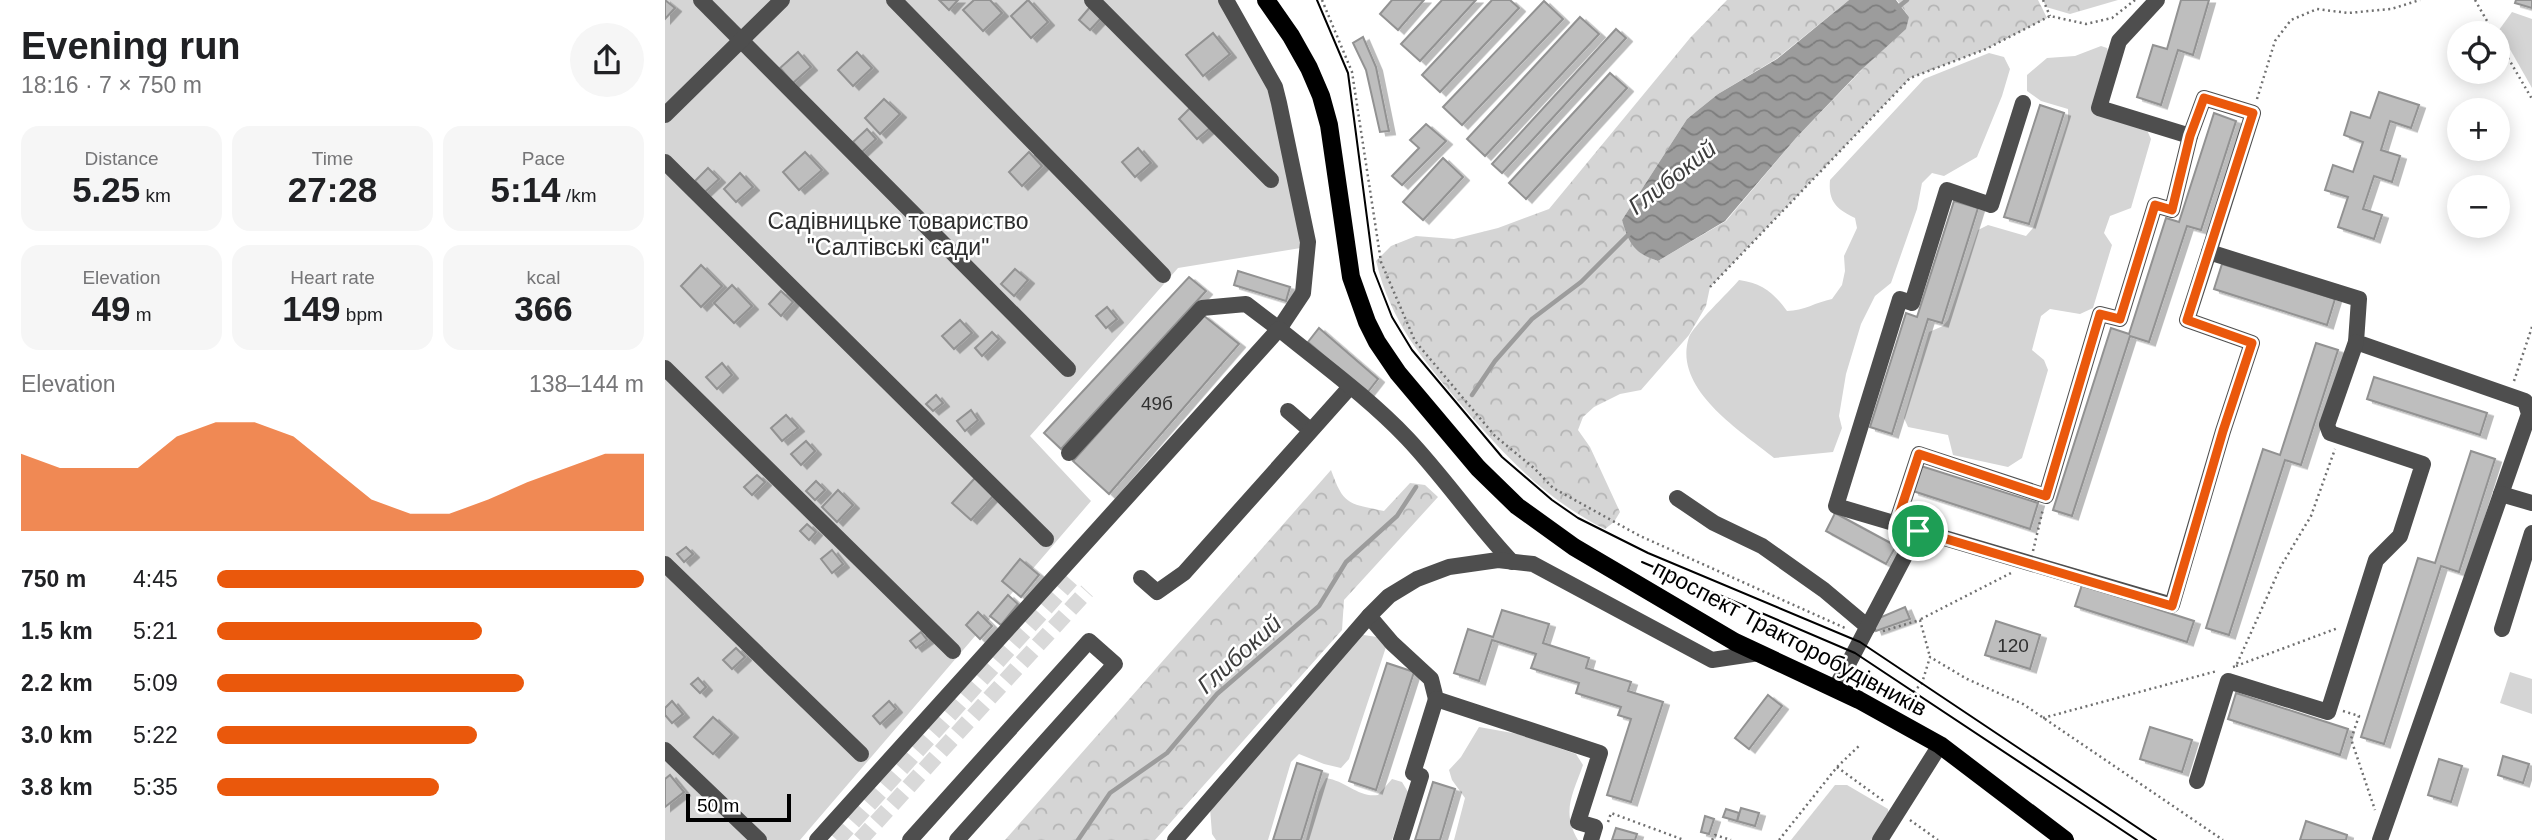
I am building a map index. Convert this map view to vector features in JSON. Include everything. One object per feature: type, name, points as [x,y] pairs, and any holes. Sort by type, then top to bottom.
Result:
[{"type":"main road","name":"проспект Тракторобудівників","points":[[1266,0],[1291,36],[1321,96],[1329,125],[1351,278],[1367,323],[1387,357],[1478,468],[1517,506],[1551,532],[1698,621],[1940,745],[2065,840]]},
{"type":"street","points":[[701,0],[1068,369]]},
{"type":"street","points":[[665,115],[782,0]]},
{"type":"street","points":[[894,0],[1163,275]]},
{"type":"street","points":[[1093,0],[1271,180]]},
{"type":"street","points":[[817,840],[1279,329],[1303,293],[1308,242],[1275,87],[1226,0]]},
{"type":"street","points":[[2157,0],[2119,41],[2099,108],[2190,136]]},
{"type":"street","points":[[1896,524],[1919,454],[2046,496],[2100,314],[2120,319],[2155,205],[2172,210],[2190,136],[2204,98],[2253,113],[2187,320],[2252,343],[2223,431],[2172,606],[1918,531],[1836,506],[1900,299],[1912,303],[1947,190],[1991,205],[2023,103]]},
{"type":"street","points":[[665,162],[1046,539]]},
{"type":"street","points":[[2197,781],[2228,681],[2328,712],[2376,560],[2400,536],[2423,464],[2330,433],[2327,425],[2356,342],[2359,299],[2209,252]]},
{"type":"street","points":[[1069,453],[1202,308],[1246,304],[1350,387],[1408,440],[1482,531],[1512,562]]},
{"type":"street","points":[[2356,342],[2509,394],[2525,401],[2529,414],[2382,836]]},
{"type":"street","points":[[665,368],[953,652]]},
{"type":"street","points":[[1141,578],[1157,592],[1184,573],[1350,387]]},
{"type":"street","points":[[1288,411],[1310,430]]},
{"type":"street","points":[[2501,494],[2532,503]]},
{"type":"street","points":[[1677,498],[1714,523],[1762,546],[1824,590],[1868,627]]},
{"type":"street","points":[[1835,689],[1918,531]]},
{"type":"street","points":[[2502,629],[2532,533]]},
{"type":"street","points":[[1175,840],[1389,596],[1416,579],[1448,567],[1498,560],[1533,564],[1712,660],[1759,653]]},
{"type":"street","points":[[665,564],[861,754]]},
{"type":"street","points":[[1369,616],[1392,643],[1431,679],[1436,699],[1413,773],[1421,776],[1401,840]]},
{"type":"street","points":[[910,840],[1089,641],[1115,664],[957,840]]},
{"type":"street","points":[[1436,699],[1600,752],[1578,822],[1595,827],[1591,840]]},
{"type":"street","points":[[1880,840],[1940,745]]},
{"type":"street","points":[[665,750],[759,840]]},
{"type":"path","points":[[1322,0],[1352,72],[1381,262],[1415,341],[1495,436],[1553,488],[1640,536],[1710,566]]},
{"type":"path","points":[[2043,0],[2050,16]]},
{"type":"path","points":[[1710,287],[1910,78],[1986,49],[2050,16],[2086,24],[2112,18],[2135,0]]},
{"type":"path","points":[[2253,113],[2275,41],[2291,20],[2316,9],[2348,13],[2391,9],[2420,0]]},
{"type":"path","points":[[2475,0],[2487,21]]},
{"type":"path","points":[[2510,61],[2532,99]]},
{"type":"path","points":[[2509,394],[2532,327]]},
{"type":"path","points":[[2236,666],[2281,566],[2311,516],[2339,436]]},
{"type":"path","points":[[2036,537],[2040,521]]},
{"type":"path","points":[[1920,620],[2031,564]]},
{"type":"path","points":[[2043,718],[2236,666],[2357,621]]},
{"type":"path","points":[[1902,705],[1922,683],[1930,657],[1967,679],[2023,704],[2223,840]]},
{"type":"path","points":[[2330,707],[2359,716],[2351,739],[2382,836]]},
{"type":"path","points":[[1779,840],[1837,767],[1861,744]]},
{"type":"path","points":[[1605,831],[1611,813],[1684,840]]},
{"type":"path","points":[[1712,840],[1715,835],[1731,840]]},
{"type":"green space","name":"Садівницьке товариство \"Салтівські сади\"","points":[[665,0],[1221,0],[1271,84],[1313,246],[1178,268],[1030,436],[1091,501],[800,840],[665,840]]},
{"type":"green space","points":[[1727,0],[1849,0],[1776,59],[1718,94],[1687,119],[1622,220],[1638,250],[1658,261],[1726,221],[1796,138],[1909,17],[1897,0],[2038,0],[2047,18],[1986,49],[1910,78],[1710,287],[1706,306],[1689,335],[1641,390],[1620,394],[1594,407],[1583,417],[1578,430],[1590,447],[1620,512],[1614,522],[1605,529],[1545,491],[1495,443],[1463,407],[1410,340],[1390,303],[1376,261],[1391,246],[1416,236],[1454,239],[1498,228],[1549,209],[1690,38]]},
{"type":"green space","points":[[2043,0],[2118,0],[2070,14],[2046,7]]},
{"type":"green space","points":[[2512,12],[2532,19],[2532,88],[2510,49],[2510,21],[2506,21]]},
{"type":"green space","points":[[2101,46],[2107,48],[2109,54],[2094,110],[2146,128],[2151,139],[2131,208],[2110,216],[2104,233],[2112,245],[2093,308],[2080,314],[2050,309],[2041,316],[2032,350],[2044,360],[2048,370],[2022,458],[2008,467],[1953,455],[1948,435],[1908,427],[1904,418],[1929,332],[1943,326],[1948,320],[1978,230],[1988,225],[2026,236],[2033,228],[2068,120],[2068,109],[2041,101],[2027,91],[2027,75],[2047,58],[2075,56]]},
{"type":"green space","points":[[1989,53],[2004,57],[2010,69],[2002,96],[1977,157],[1944,176],[1932,173],[1922,183],[1917,209],[1891,283],[1875,296],[1861,324],[1846,374],[1839,416],[1842,428],[1833,452],[1774,458],[1728,422],[1700,391],[1690,374],[1686,356],[1689,337],[1739,280],[1767,290],[1787,311],[1799,310],[1832,299],[1842,285],[1844,256],[1857,228],[1855,218],[1839,208],[1832,199],[1830,180],[1924,79]]},
{"type":"green space","points":[[1331,470],[1344,497],[1362,506],[1384,511],[1410,483],[1425,485],[1438,497],[1344,600],[1342,630],[1155,840],[1005,840]]},
{"type":"green space","points":[[1357,634],[1377,637],[1386,647],[1349,759],[1341,768],[1299,754],[1291,762],[1268,840],[1216,840],[1212,834],[1210,808]]},
{"type":"green space","points":[[2510,672],[2532,679],[2532,714],[2500,703]]},
{"type":"green space","points":[[1479,727],[1518,734],[1576,754],[1583,765],[1569,811],[1578,840],[1454,840],[1465,798],[1452,780],[1449,770],[1461,757]]},
{"type":"green space","points":[[1326,778],[1371,795],[1378,795],[1392,779],[1402,782],[1408,792],[1392,840],[1306,840],[1319,792]]},
{"type":"green space","points":[[1835,785],[1847,785],[1888,809],[1889,816],[1873,840],[1791,840]]},
{"type":"water","points":[[1849,0],[1896,0],[1909,17],[1906,29],[1860,71],[1796,138],[1725,221],[1658,261],[1638,251],[1630,241],[1622,220],[1687,119],[1718,94],[1777,59]]},
{"type":"building","points":[[665,0],[675,8],[665,19]]},
{"type":"building","points":[[939,0],[958,0],[949,10]]},
{"type":"building","points":[[974,0],[990,0],[1002,13],[983,31],[963,10]]},
{"type":"building","points":[[1028,0],[1048,22],[1031,38],[1011,16]]},
{"type":"building","points":[[1392,0],[1424,0],[1398,30],[1380,14]]},
{"type":"building","points":[[1442,0],[1476,0],[1420,61],[1401,44]]},
{"type":"building","points":[[1492,0],[1510,0],[1519,8],[1440,92],[1422,75]]},
{"type":"building","points":[[2181,0],[2209,0],[2193,55],[2178,50],[2161,105],[2137,97],[2153,45],[2167,49]]},
{"type":"building","points":[[2516,0],[2532,0],[2532,8],[2515,3]]},
{"type":"building","points":[[1544,1],[1563,19],[1462,125],[1443,107]]},
{"type":"building","points":[[1091,6],[1103,16],[1090,30],[1079,20]]},
{"type":"building","points":[[1580,17],[1599,34],[1485,156],[1467,139]]},
{"type":"building","points":[[1616,29],[1626,38],[1502,173],[1492,164]]},
{"type":"building","points":[[1213,33],[1230,54],[1203,76],[1186,55]]},
{"type":"building","points":[[1363,37],[1376,67],[1389,131],[1380,132],[1366,70],[1353,43]]},
{"type":"building","points":[[798,52],[811,67],[793,83],[780,68]]},
{"type":"building","points":[[857,52],[872,68],[853,86],[838,70]]},
{"type":"building","points":[[1610,73],[1627,88],[1526,199],[1509,183]]},
{"type":"building","points":[[2379,92],[2419,105],[2411,128],[2390,121],[2381,150],[2400,156],[2392,182],[2374,176],[2363,209],[2382,215],[2374,239],[2338,227],[2348,197],[2325,190],[2333,165],[2353,172],[2363,142],[2344,135],[2351,112],[2370,118]]},
{"type":"building","points":[[884,99],[900,114],[880,134],[865,118]]},
{"type":"building","points":[[2040,105],[2064,113],[2029,224],[2004,217]]},
{"type":"building","points":[[1191,107],[1210,128],[1197,139],[1179,119]]},
{"type":"building","points":[[2214,113],[2236,121],[2201,230],[2187,226],[2149,342],[2130,336],[2072,516],[2053,510],[2111,328],[2129,334],[2166,218],[2179,222]]},
{"type":"building","points":[[1426,124],[1446,141],[1402,185],[1392,176],[1419,148],[1410,140]]},
{"type":"building","points":[[867,129],[876,139],[862,152],[853,142]]},
{"type":"building","points":[[1138,148],[1151,163],[1135,177],[1122,162]]},
{"type":"building","points":[[805,152],[822,170],[799,190],[783,172]]},
{"type":"building","points":[[1029,152],[1042,166],[1022,186],[1009,172]]},
{"type":"building","points":[[1443,158],[1463,177],[1423,220],[1403,202]]},
{"type":"building","points":[[708,168],[719,179],[705,192],[695,181]]},
{"type":"building","points":[[740,173],[753,187],[736,202],[724,189]]},
{"type":"building","points":[[1954,201],[1978,208],[1942,323],[1928,319],[1892,434],[1870,427],[1906,313],[1917,317]]},
{"type":"building","points":[[2222,264],[2335,299],[2327,325],[2214,289]]},
{"type":"building","points":[[701,265],[722,286],[701,307],[681,286]]},
{"type":"building","points":[[1015,269],[1028,280],[1014,296],[1001,284]]},
{"type":"building","points":[[1238,271],[1290,287],[1286,301],[1234,285]]},
{"type":"building","points":[[1189,277],[1206,291],[1061,449],[1044,433]]},
{"type":"building","points":[[732,285],[752,306],[734,323],[714,303]]},
{"type":"building","points":[[781,291],[793,302],[781,316],[769,304]]},
{"type":"building","points":[[1107,307],[1117,319],[1106,328],[1096,316]]},
{"type":"building","points":[[1203,315],[1239,344],[1109,494],[1073,461]]},
{"type":"building","points":[[960,320],[972,333],[954,349],[942,336]]},
{"type":"building","points":[[1319,328],[1378,379],[1367,393],[1308,342]]},
{"type":"building","points":[[992,332],[999,339],[982,356],[975,348]]},
{"type":"building","points":[[2316,343],[2338,350],[2301,465],[2285,460],[2229,635],[2206,628],[2263,449],[2280,455]]},
{"type":"building","points":[[722,363],[732,375],[717,389],[706,377]]},
{"type":"building","points":[[2374,377],[2487,413],[2480,435],[2367,399]]},
{"type":"building","points":[[936,395],[943,403],[933,411],[926,404]]},
{"type":"building","points":[[971,410],[978,420],[965,431],[957,421]]},
{"type":"building","points":[[786,415],[798,428],[782,441],[771,428]]},
{"type":"building","points":[[806,441],[815,451],[801,465],[791,454]]},
{"type":"building","points":[[2471,451],[2495,459],[2459,572],[2441,566],[2384,744],[2361,737],[2418,558],[2435,563]]},
{"type":"building","points":[[1921,466],[2038,503],[2030,529],[1913,491]]},
{"type":"building","points":[[757,475],[765,482],[752,495],[744,487]]},
{"type":"building","points":[[975,478],[994,495],[971,520],[952,503]]},
{"type":"building","points":[[816,481],[825,490],[815,500],[806,491]]},
{"type":"building","points":[[838,490],[853,505],[837,522],[822,507]]},
{"type":"building","points":[[1835,513],[1896,546],[1886,564],[1826,531]]},
{"type":"building","points":[[807,524],[816,532],[809,540],[800,531]]},
{"type":"building","points":[[686,547],[693,554],[684,562],[677,554]]},
{"type":"building","points":[[832,550],[843,564],[832,573],[821,559]]},
{"type":"building","points":[[1020,559],[1039,575],[1021,597],[1002,581]]},
{"type":"building","points":[[2082,585],[2194,621],[2187,642],[2075,606]]},
{"type":"building","points":[[1008,595],[1018,604],[1001,625],[990,616]]},
{"type":"building","points":[[1905,607],[1910,619],[1876,631],[1872,621]]},
{"type":"building","points":[[1502,610],[1549,624],[1543,643],[1589,658],[1586,668],[1631,682],[1628,691],[1663,702],[1631,802],[1607,795],[1631,719],[1618,715],[1621,707],[1576,693],[1579,683],[1531,668],[1536,654],[1492,640],[1479,681],[1454,673],[1468,629],[1493,637]]},
{"type":"building","points":[[978,612],[992,626],[980,639],[966,625]]},
{"type":"building","points":[[1996,621],[2040,635],[2030,669],[1985,655]]},
{"type":"building","points":[[921,632],[927,640],[916,648],[910,641]]},
{"type":"building","points":[[736,648],[745,657],[732,669],[723,660]]},
{"type":"building","points":[[1387,663],[1414,672],[1376,790],[1349,781]]},
{"type":"building","points":[[698,678],[706,687],[700,693],[691,684]]},
{"type":"building","points":[[2236,693],[2348,729],[2340,755],[2228,719]]},
{"type":"building","points":[[1768,695],[1782,706],[1749,749],[1735,738]]},
{"type":"building","points":[[672,701],[683,714],[672,723],[665,715],[665,708]]},
{"type":"building","points":[[889,701],[896,709],[880,724],[873,716]]},
{"type":"building","points":[[713,717],[732,734],[713,754],[694,737]]},
{"type":"building","points":[[2150,727],[2192,740],[2182,772],[2140,759]]},
{"type":"building","points":[[2503,756],[2529,764],[2523,783],[2498,775]]},
{"type":"building","points":[[2439,759],[2462,766],[2451,802],[2428,795]]},
{"type":"building","points":[[1297,763],[1322,771],[1301,840],[1273,840]]},
{"type":"building","points":[[670,775],[684,792],[665,807],[665,779]]},
{"type":"building","points":[[1433,782],[1455,789],[1440,840],[1415,840]]},
{"type":"building","points":[[1741,808],[1759,813],[1755,826],[1737,821]]},
{"type":"building","points":[[1726,809],[1739,813],[1737,821],[1723,817]]},
{"type":"building","points":[[1705,816],[1714,819],[1709,834],[1701,832]]},
{"type":"building","points":[[2306,821],[2347,835],[2346,840],[2300,840]]},
{"type":"building","points":[[1616,828],[1637,834],[1635,840],[1612,840]]},
{"type":"waterway","name":"Глибокий","points":[[1897,8],[1907,0]]},
{"type":"waterway","name":"Глибокий","points":[[1472,395],[1495,361],[1532,319],[1581,282],[1630,233]]},
{"type":"waterway","name":"Глибокий","points":[[1078,840],[1110,793],[1167,753],[1217,694],[1319,606],[1346,562],[1397,516],[1416,487]]},
{"type":"tunnel","points":[[837,840],[1071,580]]},
{"type":"tunnel","points":[[860,840],[1087,591]]},
{"type":"tram line","points":[[1317,0],[1348,73],[1374,271],[1392,317],[1412,350],[1502,457],[1552,500],[1578,518],[1648,553],[1860,642],[2156,840]]},
{"type":"tram line","points":[[1642,562],[1855,653],[2137,840]]},
{"type":"route","points":[[2204,98],[2253,113],[2187,320],[2252,343],[2223,431],[2172,606],[1918,531],[1896,524],[1919,454],[2046,496],[2100,314],[2120,319],[2155,205],[2172,210],[2190,136],[2204,98]]}]
